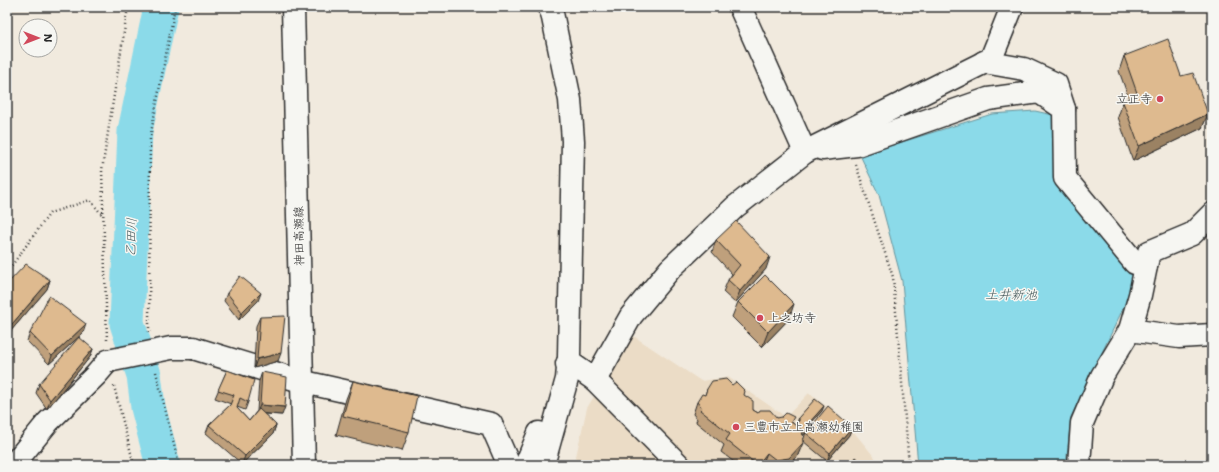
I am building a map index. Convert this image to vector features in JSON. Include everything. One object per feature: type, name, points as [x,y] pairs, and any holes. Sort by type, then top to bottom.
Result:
[{"type":"street","name":"神田高瀬線","points":[[293,7],[301,362],[304,382],[304,465]]},
{"type":"street","points":[[543,465],[567,379],[573,141],[569,93],[561,51],[552,13],[549,7]]},
{"type":"street","points":[[740,7],[805,152]]},
{"type":"street","points":[[594,380],[631,316],[670,269],[735,207],[805,152],[991,59],[1012,7]]},
{"type":"street","points":[[984,62],[1024,69],[1056,84],[1064,109],[1065,178],[1135,263],[1146,266]]},
{"type":"street","points":[[805,152],[857,145],[988,98],[1039,92],[1064,109]]},
{"type":"street","points":[[1079,465],[1082,423],[1102,376],[1130,330],[1140,295],[1149,252],[1192,234],[1212,214]]},
{"type":"street","points":[[1130,330],[1179,337],[1212,335]]},
{"type":"street","points":[[13,465],[48,422],[96,375],[108,361],[171,348],[193,348],[304,382],[491,424],[509,465]]},
{"type":"street","points":[[568,363],[594,380],[679,465]]},
{"type":"street","points":[[528,465],[568,363]]},
{"type":"path","points":[[128,7],[102,170],[108,361],[134,465]]},
{"type":"path","points":[[149,333],[150,138],[175,7]]},
{"type":"path","points":[[850,146],[893,277],[909,465]]},
{"type":"path","points":[[7,272],[50,213],[90,200],[103,216]]},
{"type":"path","points":[[154,364],[179,465]]},
{"type":"shaded area","points":[[632,335],[701,381],[728,377],[786,417],[809,393],[844,420],[881,465],[574,465],[587,408]]},
{"type":"water","name":"土井新池","points":[[1035,111],[1058,116],[1059,180],[1136,279],[1071,417],[1066,465],[918,465],[902,281],[879,195],[860,155],[992,114]]},
{"type":"building","name":"立正寺","points":[[1168,39],[1181,76],[1193,73],[1208,114],[1139,146],[1123,102],[1137,93],[1124,56]]},
{"type":"building","points":[[736,221],[770,257],[740,291],[728,280],[740,265],[716,240]]},
{"type":"building","points":[[26,264],[50,280],[12,324],[7,320],[7,284]]},
{"type":"building","points":[[765,275],[794,304],[768,332],[738,302]]},
{"type":"building","points":[[240,276],[261,293],[242,312],[227,293]]},
{"type":"building","points":[[49,296],[86,324],[52,356],[30,333]]},
{"type":"building","points":[[285,316],[281,353],[257,359],[260,317]]},
{"type":"building","points":[[79,337],[93,349],[50,400],[39,384]]},
{"type":"building","points":[[227,370],[254,380],[248,402],[240,398],[237,408],[249,421],[259,409],[276,425],[245,456],[209,425],[230,405],[234,395],[218,390]]},
{"type":"building","points":[[262,372],[287,377],[285,407],[260,405]]},
{"type":"building","name":"三豊市立上高瀬幼稚園","points":[[726,379],[732,385],[736,382],[745,391],[744,395],[753,401],[753,410],[758,413],[760,410],[770,410],[777,418],[782,417],[786,413],[794,417],[791,422],[802,430],[803,443],[789,458],[776,460],[767,453],[759,463],[755,463],[726,440],[730,434],[700,410],[702,408],[697,402],[702,394],[705,395],[712,381]]},
{"type":"building","points":[[353,381],[417,396],[409,432],[343,416]]},
{"type":"building","points":[[815,399],[824,406],[802,433],[802,430],[795,425],[799,421],[799,417]]},
{"type":"building","points":[[828,406],[852,427],[830,453],[806,433]]},
{"type":"building","points":[[855,457],[865,465],[849,465]]},
{"type":"waterway","name":"乙田川","points":[[161,7],[135,131],[127,323],[144,375],[148,407],[163,465]]},
{"type":"place","name":"立正寺","points":[[1160,99]]},
{"type":"place","name":"上之坊寺","points":[[760,318]]},
{"type":"place","name":"三豊市立上高瀬幼稚園","points":[[736,427]]}]
